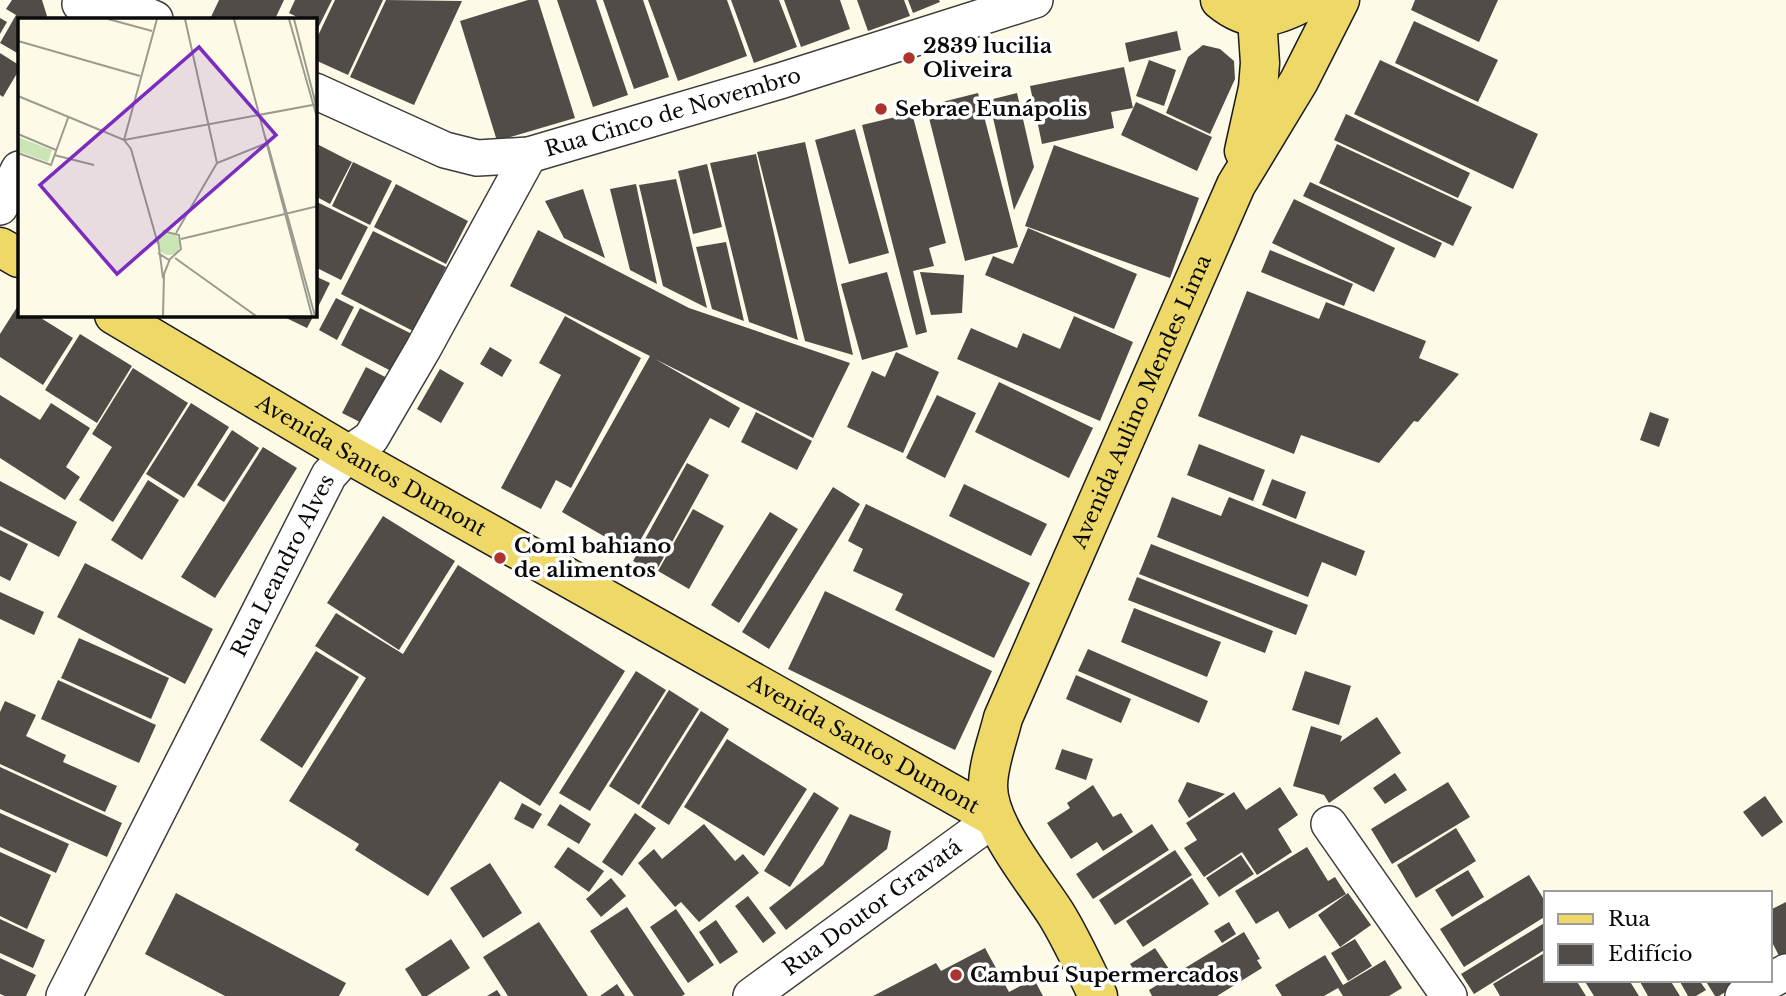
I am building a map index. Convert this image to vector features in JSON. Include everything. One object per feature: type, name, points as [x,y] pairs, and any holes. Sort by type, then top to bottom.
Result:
[{"type":"main road","points":[[1220,0],[1228,7],[1257,18],[1274,15],[1308,0]]},
{"type":"main road","name":"Avenida Aulino Mendes Lima","points":[[995,818],[988,788],[1003,718],[1236,185],[1300,81],[1340,0]]},
{"type":"main road","points":[[1236,185],[1258,88],[1260,63],[1257,18]]},
{"type":"main road","points":[[0,247],[18,257]]},
{"type":"main road","name":"Avenida Santos Dumont","points":[[117,317],[348,454],[995,818]]},
{"type":"main road","points":[[995,818],[1057,916],[1098,996]]},
{"type":"street","name":"Rua Cinco de Novembro","points":[[317,92],[444,149],[477,158],[529,155],[1035,0]]},
{"type":"street","points":[[94,6],[150,18]]},
{"type":"street","name":"Rua Leandro Alves","points":[[64,996],[329,475],[348,454],[371,438],[529,155]]},
{"type":"street","points":[[0,207],[18,171]]},
{"type":"street","name":"Rua Doutor Gravatá","points":[[751,996],[995,818]]},
{"type":"street","points":[[1329,824],[1449,996]]},
{"type":"street","points":[[1742,996],[1768,982]]},
{"type":"building","points":[[12,0],[42,0],[47,16],[18,18],[18,53],[0,43],[16,15],[6,9]]},
{"type":"building","points":[[219,0],[284,0],[275,18],[210,18]]},
{"type":"building","points":[[295,0],[332,0],[318,28],[317,18],[299,18],[289,13]]},
{"type":"building","points":[[335,0],[383,0],[348,75],[317,61],[317,38]]},
{"type":"building","points":[[386,0],[462,1],[414,105],[350,77]]},
{"type":"building","points":[[528,0],[538,0],[575,118],[497,141],[460,21]]},
{"type":"building","points":[[557,0],[596,0],[628,95],[593,107]]},
{"type":"building","points":[[603,0],[643,0],[669,77],[634,89]]},
{"type":"building","points":[[648,0],[727,0],[747,56],[678,81]]},
{"type":"building","points":[[731,0],[779,0],[797,47],[754,63]]},
{"type":"building","points":[[784,0],[840,0],[850,29],[801,47]]},
{"type":"building","points":[[857,0],[904,0],[910,16],[868,31]]},
{"type":"building","points":[[908,0],[939,0],[940,2],[913,13]]},
{"type":"building","points":[[1415,0],[1498,0],[1479,42],[1411,10]]},
{"type":"building","points":[[0,18],[7,22],[0,34]]},
{"type":"building","points":[[1414,21],[1498,60],[1478,102],[1395,63]]},
{"type":"building","points":[[1177,31],[1181,50],[1129,62],[1125,43]]},
{"type":"building","points":[[1203,45],[1220,49],[1234,61],[1235,79],[1210,134],[1166,113],[1188,57]]},
{"type":"building","points":[[0,53],[18,64],[18,72],[3,97],[0,95]]},
{"type":"building","points":[[1149,60],[1176,70],[1164,106],[1136,96]]},
{"type":"building","points":[[1380,60],[1538,134],[1513,189],[1354,114]]},
{"type":"building","points":[[1124,67],[1133,108],[1111,112],[1114,128],[1042,144],[1030,86]]},
{"type":"building","points":[[978,93],[1018,247],[965,261],[926,106]]},
{"type":"building","points":[[1017,93],[1034,167],[1014,210],[989,100]]},
{"type":"building","points":[[1136,102],[1212,137],[1197,171],[1121,135]]},
{"type":"building","points":[[912,113],[946,243],[929,248],[934,266],[913,271],[927,332],[916,335],[862,125]]},
{"type":"building","points":[[1346,114],[1470,173],[1458,198],[1334,140]]},
{"type":"building","points":[[855,129],[889,253],[849,264],[815,140]]},
{"type":"building","points":[[805,142],[853,355],[805,341],[757,152]]},
{"type":"building","points":[[317,144],[352,162],[330,204],[317,197]]},
{"type":"building","points":[[1337,144],[1472,207],[1453,246],[1319,183]]},
{"type":"building","points":[[1054,145],[1199,198],[1170,278],[1025,226]]},
{"type":"building","points":[[756,154],[798,340],[749,322],[710,163]]},
{"type":"building","points":[[353,162],[392,181],[370,225],[332,206]]},
{"type":"building","points":[[707,164],[722,227],[693,234],[678,171]]},
{"type":"building","points":[[676,179],[707,308],[663,286],[639,185]]},
{"type":"building","points":[[1310,182],[1442,243],[1435,258],[1303,196]]},
{"type":"building","points":[[396,184],[468,221],[446,264],[374,227]]},
{"type":"building","points":[[636,184],[657,284],[630,270],[610,189]]},
{"type":"building","points":[[583,189],[605,258],[564,238],[545,201]]},
{"type":"building","points":[[1294,199],[1395,248],[1374,292],[1272,243]]},
{"type":"building","points":[[317,202],[368,227],[341,280],[317,268]]},
{"type":"building","points":[[1028,228],[1137,274],[1114,329],[985,275],[993,256],[1013,264]]},
{"type":"building","points":[[538,230],[689,308],[850,363],[813,438],[655,359],[740,408],[729,428],[710,418],[633,553],[562,512],[650,356],[510,286]]},
{"type":"building","points":[[373,231],[446,267],[413,331],[341,294]]},
{"type":"building","points":[[726,242],[744,321],[712,309],[696,247]]},
{"type":"building","points":[[1270,250],[1353,284],[1344,306],[1261,272]]},
{"type":"building","points":[[887,272],[908,347],[862,360],[841,284]]},
{"type":"building","points":[[920,272],[964,275],[962,313],[931,315]]},
{"type":"building","points":[[317,277],[330,283],[317,309]]},
{"type":"building","points":[[1247,291],[1319,319],[1326,302],[1426,341],[1419,358],[1459,374],[1379,463],[1301,435],[1294,454],[1198,416]]},
{"type":"building","points":[[336,298],[354,307],[337,340],[319,330]]},
{"type":"building","points":[[18,306],[18,317],[39,317],[73,338],[43,385],[0,357],[0,334]]},
{"type":"building","points":[[360,308],[412,334],[393,372],[341,345]]},
{"type":"building","points":[[565,316],[641,358],[571,488],[556,480],[541,509],[501,488],[561,375],[539,363]]},
{"type":"building","points":[[1074,316],[1133,342],[1100,421],[957,359],[971,328],[1017,348],[1023,333],[1060,349]]},
{"type":"building","points":[[284,317],[313,317],[307,328]]},
{"type":"building","points":[[80,334],[132,366],[97,423],[45,390]]},
{"type":"building","points":[[490,347],[512,360],[502,377],[480,364]]},
{"type":"building","points":[[896,352],[939,372],[903,453],[847,427],[872,371],[885,377]]},
{"type":"building","points":[[366,367],[391,380],[368,426],[342,413]]},
{"type":"building","points":[[133,368],[188,403],[113,522],[79,500],[112,447],[92,434]]},
{"type":"building","points":[[440,369],[464,383],[441,423],[417,409]]},
{"type":"building","points":[[999,382],[1093,428],[1069,478],[975,432]]},
{"type":"building","points":[[0,395],[40,420],[51,403],[90,428],[66,467],[80,477],[65,500],[0,458]]},
{"type":"building","points":[[937,395],[976,413],[945,478],[906,458]]},
{"type":"building","points":[[191,403],[229,427],[184,498],[146,474]]},
{"type":"building","points":[[756,412],[812,441],[797,470],[741,442]]},
{"type":"building","points":[[1650,412],[1669,419],[1659,447],[1640,440]]},
{"type":"building","points":[[232,430],[259,448],[224,502],[197,485]]},
{"type":"building","points":[[1199,444],[1265,470],[1253,501],[1187,475]]},
{"type":"building","points":[[263,447],[297,468],[215,598],[181,577]]},
{"type":"building","points":[[687,463],[709,475],[655,573],[633,561]]},
{"type":"building","points":[[1272,479],[1306,492],[1296,519],[1262,505]]},
{"type":"building","points":[[148,480],[179,500],[142,560],[111,540]]},
{"type":"building","points":[[0,481],[77,522],[59,557],[0,526]]},
{"type":"building","points":[[964,484],[1047,524],[1031,556],[949,516]]},
{"type":"building","points":[[833,487],[860,504],[769,649],[742,632]]},
{"type":"building","points":[[1172,497],[1221,516],[1229,497],[1365,551],[1356,576],[1322,562],[1308,597],[1157,537]]},
{"type":"building","points":[[866,504],[1030,583],[994,658],[895,610],[903,594],[853,571],[863,549],[848,541]]},
{"type":"building","points":[[693,509],[724,526],[689,589],[658,571]]},
{"type":"building","points":[[770,512],[798,529],[739,623],[711,605]]},
{"type":"building","points":[[383,516],[455,561],[399,650],[327,603]]},
{"type":"building","points":[[0,530],[28,544],[10,581],[0,576]]},
{"type":"building","points":[[1151,544],[1308,605],[1296,635],[1139,574]]},
{"type":"building","points":[[85,563],[213,629],[185,684],[57,617]]},
{"type":"building","points":[[458,565],[625,671],[540,806],[500,781],[428,896],[355,850],[359,844],[289,801],[366,678],[315,646],[336,613],[403,654]]},
{"type":"building","points":[[1137,577],[1273,631],[1265,653],[1128,600]]},
{"type":"building","points":[[825,591],[992,671],[955,750],[788,669]]},
{"type":"building","points":[[0,592],[44,612],[34,635],[0,619]]},
{"type":"building","points":[[1134,608],[1221,642],[1207,677],[1121,642]]},
{"type":"building","points":[[79,638],[169,678],[151,719],[61,678]]},
{"type":"building","points":[[1088,649],[1208,701],[1199,723],[1078,671]]},
{"type":"building","points":[[316,651],[359,677],[302,768],[260,740]]},
{"type":"building","points":[[636,671],[666,690],[590,811],[559,793]]},
{"type":"building","points":[[1305,671],[1351,686],[1339,725],[1292,710]]},
{"type":"building","points":[[1076,675],[1131,699],[1121,723],[1066,699]]},
{"type":"building","points":[[58,680],[156,725],[139,763],[41,719]]},
{"type":"building","points":[[669,690],[699,709],[639,805],[609,786]]},
{"type":"building","points":[[5,701],[36,715],[26,736],[66,755],[63,762],[117,786],[105,812],[0,764],[0,712]]},
{"type":"building","points":[[701,711],[729,729],[669,825],[641,807]]},
{"type":"building","points":[[1377,717],[1401,753],[1329,803],[1324,795],[1293,786],[1311,726],[1342,736],[1340,742]]},
{"type":"building","points":[[727,739],[807,789],[764,856],[684,807]]},
{"type":"building","points":[[1062,749],[1093,759],[1086,780],[1055,769]]},
{"type":"building","points":[[0,767],[122,823],[107,857],[0,809]]},
{"type":"building","points":[[1395,773],[1407,790],[1385,804],[1373,788]]},
{"type":"building","points":[[1187,782],[1225,794],[1189,818],[1178,801]]},
{"type":"building","points":[[1448,782],[1470,817],[1392,864],[1371,829]]},
{"type":"building","points":[[1093,785],[1113,817],[1121,813],[1133,832],[1103,851],[1097,842],[1071,859],[1047,823],[1070,808],[1067,803]]},
{"type":"building","points":[[1280,787],[1298,815],[1278,829],[1292,852],[1257,875],[1242,852],[1204,877],[1184,848],[1197,840],[1186,823],[1234,792],[1246,810]]},
{"type":"building","points":[[814,792],[839,808],[790,887],[764,871]]},
{"type":"building","points":[[1765,796],[1783,822],[1762,837],[1743,812]]},
{"type":"building","points":[[522,803],[542,814],[533,829],[514,819]]},
{"type":"building","points":[[560,804],[591,824],[579,844],[547,825]]},
{"type":"building","points":[[0,813],[69,844],[56,873],[0,847]]},
{"type":"building","points":[[635,813],[656,828],[622,876],[602,862]]},
{"type":"building","points":[[850,814],[891,831],[887,849],[786,930],[769,908],[823,865]]},
{"type":"building","points":[[704,824],[735,861],[743,854],[759,873],[699,922],[681,902],[675,907],[638,863],[654,849],[662,859]]},
{"type":"building","points":[[1152,824],[1169,850],[1093,899],[1076,874]]},
{"type":"building","points":[[1456,828],[1476,861],[1416,898],[1397,865]]},
{"type":"building","points":[[568,847],[604,871],[589,892],[554,867]]},
{"type":"building","points":[[1307,847],[1328,881],[1335,877],[1346,894],[1289,929],[1278,911],[1256,924],[1235,891]]},
{"type":"building","points":[[1175,850],[1192,875],[1115,925],[1099,900]]},
{"type":"building","points":[[0,852],[51,875],[27,929],[0,916]]},
{"type":"building","points":[[1241,855],[1254,874],[1219,897],[1206,878]]},
{"type":"building","points":[[490,863],[522,913],[483,938],[450,888]]},
{"type":"building","points":[[1468,870],[1484,897],[1452,917],[1435,890]]},
{"type":"building","points":[[1529,875],[1544,900],[1544,917],[1464,967],[1440,929]]},
{"type":"building","points":[[611,878],[626,896],[601,917],[586,899]]},
{"type":"building","points":[[1192,878],[1209,904],[1143,947],[1126,921]]},
{"type":"building","points":[[176,893],[346,983],[339,996],[225,996],[145,954]]},
{"type":"building","points":[[1348,893],[1371,925],[1340,947],[1318,915]]},
{"type":"building","points":[[748,896],[776,933],[763,943],[735,906]]},
{"type":"building","points":[[1786,902],[1786,957],[1781,960],[1772,942],[1772,909]]},
{"type":"building","points":[[627,907],[685,994],[682,996],[634,996],[590,931]]},
{"type":"building","points":[[676,909],[714,965],[688,983],[650,927]]},
{"type":"building","points":[[0,919],[45,940],[33,968],[0,953]]},
{"type":"building","points":[[716,920],[738,952],[720,964],[699,932]]},
{"type":"building","points":[[539,922],[588,996],[508,996],[483,957]]},
{"type":"building","points":[[1229,922],[1236,934],[1222,943],[1214,931]]},
{"type":"building","points":[[1544,923],[1544,950],[1474,994],[1461,974]]},
{"type":"building","points":[[1244,932],[1260,959],[1257,960],[1262,968],[1217,996],[1152,996],[1149,990]]},
{"type":"building","points":[[451,939],[470,968],[427,996],[422,996],[405,969]]},
{"type":"building","points":[[1355,939],[1372,966],[1348,981],[1331,953]]},
{"type":"building","name":"Cambuí Supermercados","points":[[985,948],[1009,992],[1034,979],[1043,996],[873,996],[936,963],[941,971]]},
{"type":"building","points":[[1155,948],[1169,969],[1144,985],[1130,964]]},
{"type":"building","points":[[1544,953],[1544,982],[1577,982],[1586,996],[1500,996],[1493,984]]},
{"type":"building","points":[[1325,955],[1343,985],[1385,960],[1402,988],[1389,996],[1343,996],[1338,988],[1324,996],[1282,996],[1275,985]]},
{"type":"building","points":[[0,958],[36,975],[26,996],[0,994]]},
{"type":"building","points":[[1585,982],[1630,982],[1639,996],[1594,996]]},
{"type":"building","points":[[1640,982],[1671,982],[1680,996],[1648,996]]},
{"type":"building","points":[[1680,982],[1700,982],[1706,990],[1696,996],[1688,996]]},
{"type":"building","points":[[1706,982],[1741,982],[1719,996],[1715,996]]},
{"type":"building","points":[[617,984],[625,996],[600,996]]},
{"type":"building","points":[[497,990],[501,996],[487,996]]},
{"type":"place","name":"2839 lucilia Oliveira","points":[[909,58]]},
{"type":"place","name":"Sebrae Eunápolis","points":[[881,109]]},
{"type":"place","name":"Coml bahiano de alimentos","points":[[500,558]]},
{"type":"place","name":"Cambuí Supermercados","points":[[956,975]]}]
